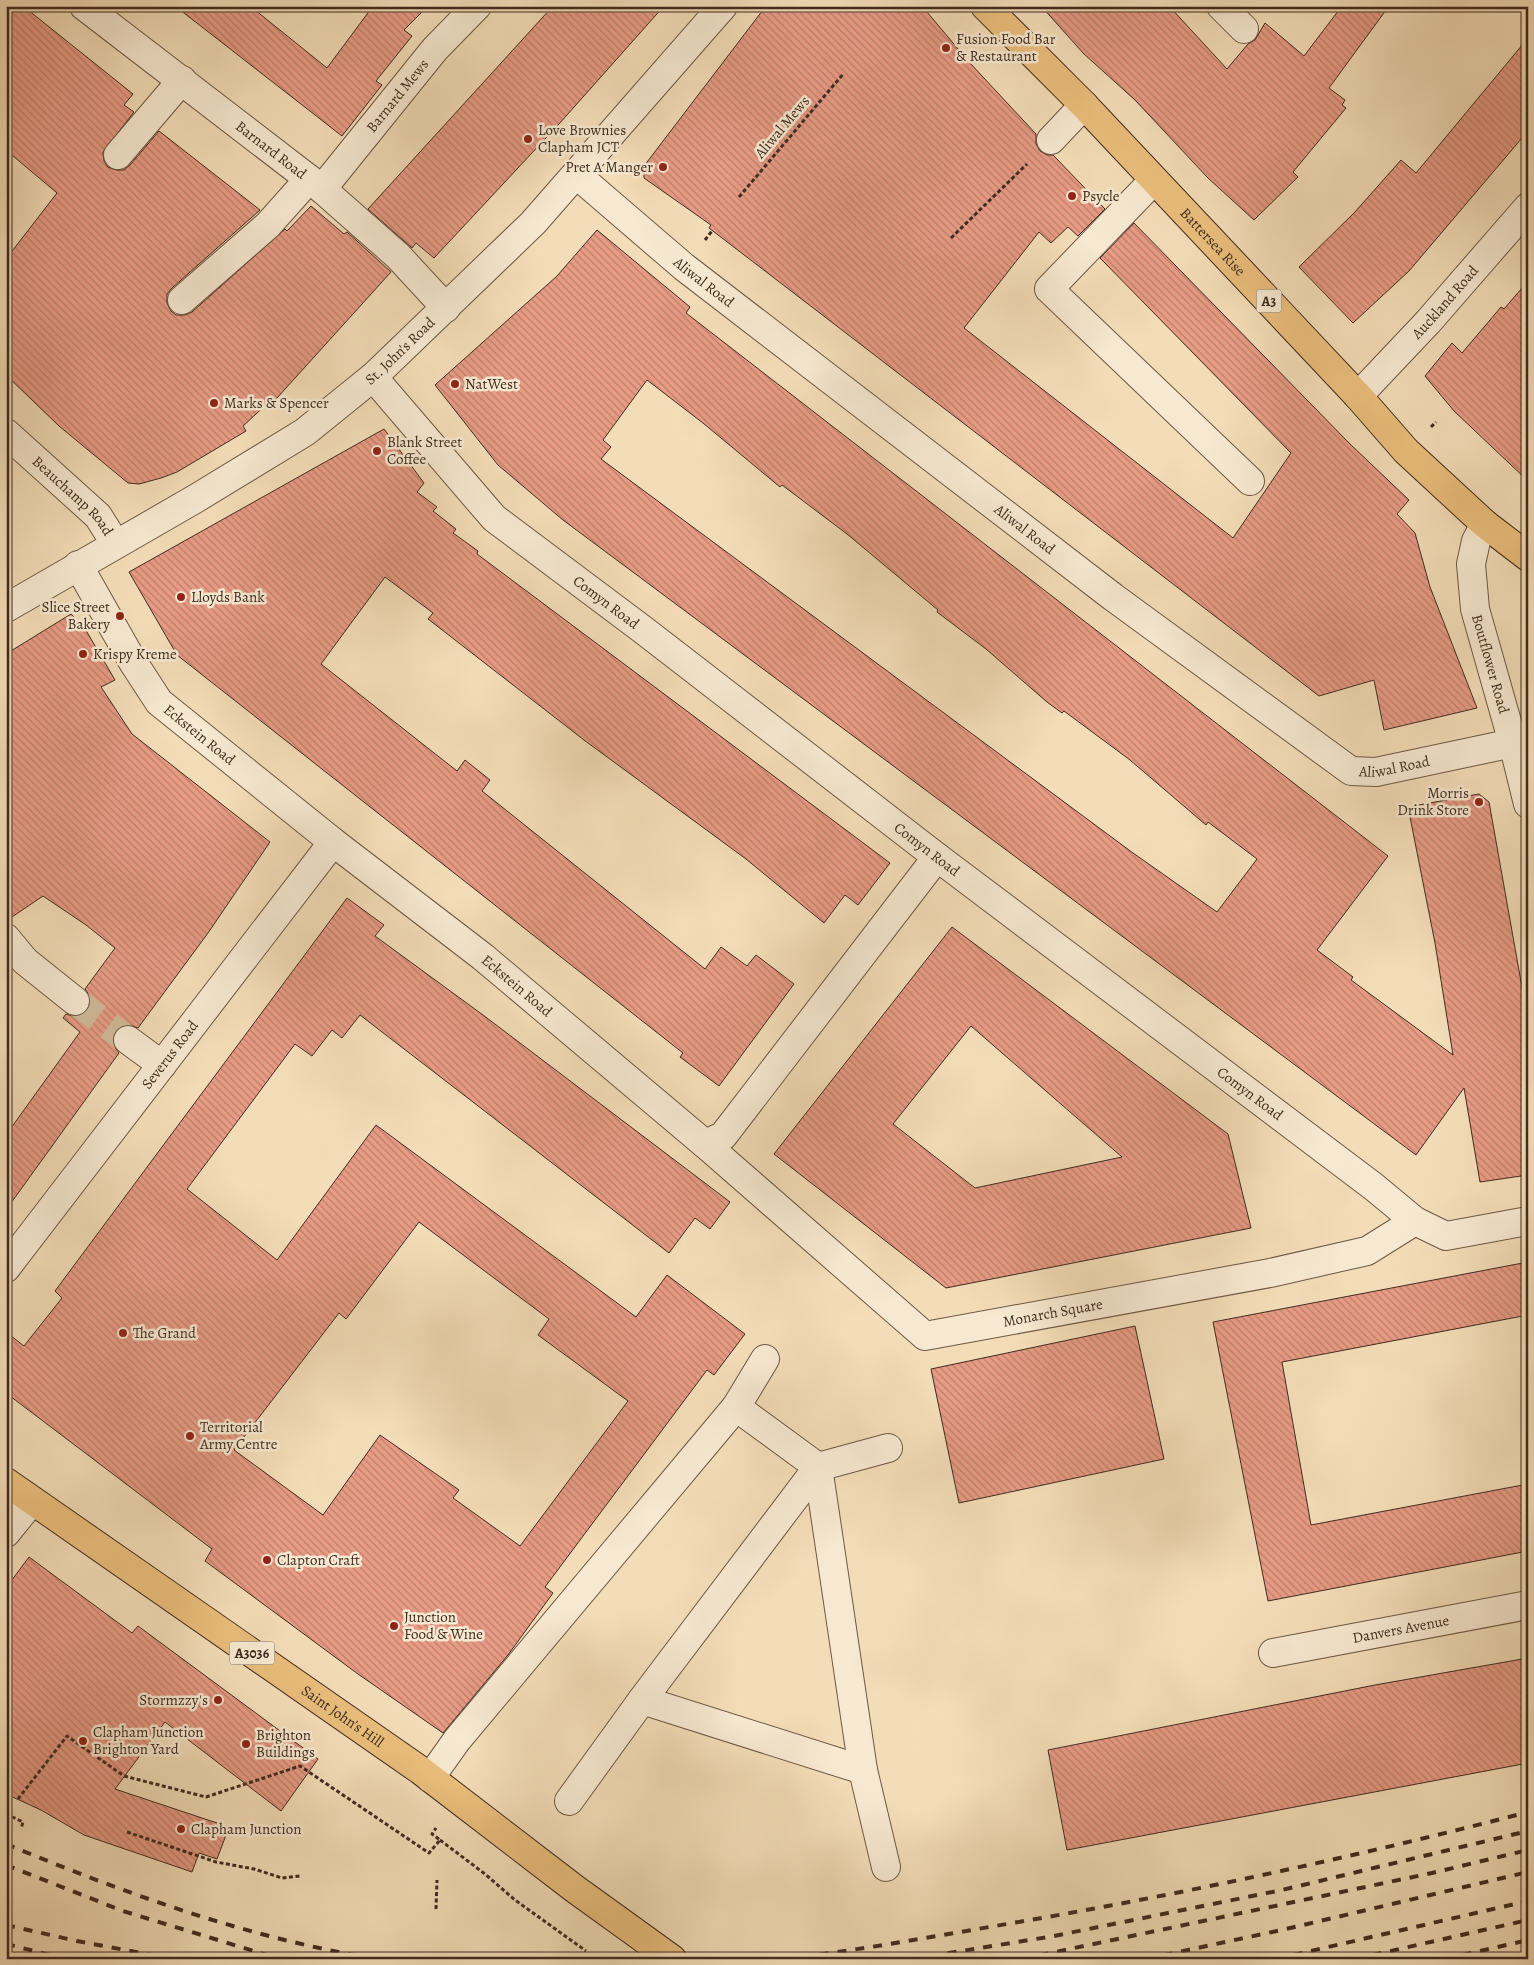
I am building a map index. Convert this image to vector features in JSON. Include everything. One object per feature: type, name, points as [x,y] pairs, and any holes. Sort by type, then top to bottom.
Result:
[{"type":"main road","name":"Battersea Rise","points":[[985,6],[1084,105],[1358,396],[1406,451],[1485,524],[1528,557]]},
{"type":"main road","name":"Saint John's Hill","points":[[6,1482],[430,1778],[672,1959]]},
{"type":"street","name":"Barnard Road","points":[[84,6],[315,184],[398,256],[446,308]]},
{"type":"street","name":"Barnard Mews","points":[[182,300],[315,184],[435,49],[477,6]]},
{"type":"street","name":"St. John's Road","points":[[6,608],[305,432],[373,378],[533,223],[723,6]]},
{"type":"street","points":[[1221,6],[1244,28]]},
{"type":"street","points":[[118,155],[182,80]]},
{"type":"street","points":[[1051,140],[1084,105]]},
{"type":"street","name":"Aliwal Road","points":[[577,175],[691,273],[1114,597],[1351,771],[1376,772],[1513,743]]},
{"type":"street","points":[[1154,180],[1049,289],[1250,481]]},
{"type":"street","name":"Auckland Road","points":[[1358,396],[1428,322],[1528,207]]},
{"type":"street","name":"Comyn Road","points":[[373,378],[494,518],[642,628],[937,857],[1366,1181],[1416,1221],[1446,1236],[1528,1221]]},
{"type":"street","name":"Beauchamp Road","points":[[6,433],[98,516],[115,543]]},
{"type":"street","name":"Boutflower Road","points":[[1485,524],[1476,541],[1471,564],[1475,609],[1513,743],[1528,804]]},
{"type":"street","name":"Eckstein Road","points":[[78,565],[133,662],[159,702],[333,842],[483,957],[740,1174]]},
{"type":"street","name":"Severus Road","points":[[6,1268],[333,842]]},
{"type":"street","points":[[705,1144],[723,1136],[937,857]]},
{"type":"street","points":[[6,938],[24,961],[75,1002]]},
{"type":"street","points":[[128,1040],[162,1065]]},
{"type":"street","name":"Monarch Square","points":[[740,1174],[925,1336],[1270,1273],[1368,1251],[1416,1221]]},
{"type":"street","points":[[430,1778],[463,1733],[736,1407],[765,1359]]},
{"type":"street","points":[[736,1407],[818,1466],[863,1770],[886,1867]]},
{"type":"street","points":[[569,1801],[642,1700],[818,1466],[888,1448]]},
{"type":"street","points":[[6,1533],[32,1501]]},
{"type":"street","name":"Danvers Avenue","points":[[1273,1653],[1528,1605]]},
{"type":"street","points":[[642,1700],[863,1770]]},
{"type":"path","name":"Aliwal Mews","points":[[739,197],[844,72]]},
{"type":"path","points":[[951,238],[1051,140]]},
{"type":"path","points":[[701,244],[712,231]]},
{"type":"path","points":[[1431,427],[1436,422]]},
{"type":"path","points":[[18,1799],[67,1736],[124,1776],[206,1797],[300,1766],[429,1853],[440,1840]]},
{"type":"path","points":[[6,1814],[23,1822],[21,1829]]},
{"type":"path","points":[[436,1828],[432,1834],[486,1874],[515,1900],[586,1951]]},
{"type":"path","points":[[127,1832],[216,1862],[254,1869],[282,1878],[300,1876]]},
{"type":"path","points":[[436,1909],[437,1880]]},
{"type":"building","points":[[6,6],[23,6],[133,94],[124,105],[134,112],[103,152],[104,161],[108,167],[124,170],[159,131],[260,210],[167,294],[167,303],[171,311],[176,315],[185,315],[192,312],[285,229],[287,231],[311,206],[344,234],[347,232],[391,272],[277,398],[269,402],[243,426],[246,431],[177,472],[161,478],[139,484],[128,483],[59,426],[6,375],[6,259],[57,193],[6,150]]},
{"type":"building","points":[[175,6],[250,6],[327,68],[373,6],[428,6],[404,30],[412,36],[376,81],[382,85],[342,136]]},
{"type":"building","points":[[553,6],[664,6],[559,124],[434,258],[416,243],[412,248],[368,209]]},
{"type":"building","points":[[766,6],[922,6],[969,62],[1036,134],[1036,144],[1040,151],[1047,155],[1053,155],[1105,209],[1078,236],[1068,227],[1051,243],[1039,232],[964,328],[1233,538],[1291,453],[1100,258],[1134,223],[1350,444],[1409,500],[1397,514],[1415,533],[1430,587],[1477,708],[1384,730],[1374,680],[1319,696],[709,228],[711,225],[644,178],[644,166]]},
{"type":"building","points":[[1041,6],[1169,6],[1227,69],[1248,44],[1255,40],[1265,23],[1304,56],[1342,6],[1389,6],[1329,88],[1345,100],[1342,105],[1346,108],[1293,172],[1298,177],[1254,220],[1208,178],[1135,100],[1084,54]]},
{"type":"building","points":[[1528,38],[1528,131],[1409,271],[1353,323],[1299,267],[1354,213],[1401,160],[1416,173]]},
{"type":"building","points":[[597,230],[690,307],[686,313],[1388,856],[1317,950],[1353,977],[1351,980],[1453,1055],[1435,943],[1408,807],[1479,794],[1489,802],[1528,1021],[1528,1175],[1480,1182],[1464,1088],[1416,1155],[563,520],[498,465],[435,385],[557,276]],"holes":[[[647,380],[703,423],[780,487],[782,485],[847,534],[938,610],[937,612],[986,649],[1047,702],[1062,713],[1064,711],[1130,760],[1206,825],[1208,822],[1257,859],[1217,912],[1133,853],[601,459],[611,447],[603,440]]]},
{"type":"building","points":[[1528,281],[1528,481],[1454,411],[1425,376],[1452,343],[1462,353],[1501,307],[1504,309]]},
{"type":"building","points":[[384,429],[424,483],[417,492],[437,507],[433,511],[456,529],[453,533],[478,551],[477,554],[890,863],[858,905],[845,895],[824,923],[746,859],[584,740],[428,619],[433,613],[385,577],[321,664],[457,771],[465,760],[490,780],[482,791],[705,969],[721,947],[747,966],[756,955],[794,984],[719,1086],[680,1057],[683,1053],[177,655],[129,572]]},
{"type":"building","points":[[71,614],[84,627],[115,680],[101,687],[132,734],[270,842],[208,933],[138,1028],[130,1025],[122,1026],[115,1031],[112,1039],[119,1053],[6,1210],[6,1135],[80,1032],[63,1018],[66,1014],[80,1016],[87,1010],[90,996],[85,989],[115,948],[86,925],[43,896],[6,921],[6,654]]},
{"type":"building","points":[[347,898],[384,925],[375,936],[483,1015],[730,1202],[710,1229],[695,1218],[669,1253],[360,1015],[342,1038],[332,1030],[312,1056],[295,1044],[187,1189],[277,1260],[376,1125],[636,1317],[667,1275],[745,1334],[714,1375],[707,1370],[545,1587],[553,1593],[508,1655],[443,1733],[358,1674],[205,1561],[212,1549],[6,1393],[6,1332],[24,1346],[62,1298],[55,1291]],"holes":[[[419,1222],[549,1319],[538,1335],[628,1401],[520,1546],[453,1498],[459,1490],[380,1435],[323,1515],[234,1450],[339,1313],[346,1319]]]},
{"type":"building","points":[[952,927],[1228,1134],[1251,1228],[946,1288],[774,1154]],"holes":[[[971,1026],[1122,1157],[975,1188],[893,1124]]]},
{"type":"building","points":[[1528,1262],[1528,1315],[1282,1362],[1311,1525],[1528,1484],[1528,1551],[1268,1601],[1213,1322]]},
{"type":"building","points":[[1135,1326],[1164,1459],[959,1503],[931,1369]]},
{"type":"building","points":[[29,1557],[132,1633],[138,1626],[318,1759],[281,1811],[165,1722],[115,1789],[229,1827],[217,1859],[199,1853],[192,1872],[84,1835],[41,1810],[6,1794],[6,1588]]},
{"type":"building","points":[[1528,1658],[1528,1763],[1067,1850],[1048,1750],[1375,1685]]},
{"type":"tunnel","points":[[75,1001],[128,1040]]},
{"type":"railway","points":[[784,1959],[916,1940],[1196,1889],[1396,1845],[1528,1812]]},
{"type":"railway","points":[[912,1959],[1054,1936],[1282,1890],[1528,1831]]},
{"type":"railway","points":[[6,1844],[143,1897],[235,1927],[329,1950],[377,1959]]},
{"type":"railway","points":[[1022,1959],[1432,1873],[1528,1850]]},
{"type":"railway","points":[[6,1865],[123,1911],[280,1959]]},
{"type":"railway","points":[[1146,1959],[1286,1929],[1528,1872]]},
{"type":"railway","points":[[1276,1959],[1528,1901]]},
{"type":"railway","points":[[1355,1959],[1528,1920]]},
{"type":"railway","points":[[6,1925],[77,1941],[173,1959]]},
{"type":"railway","points":[[1445,1959],[1528,1940]]},
{"type":"railway","points":[[6,1944],[66,1959]]},
{"type":"place","name":"Fusion Food Bar & Restaurant","points":[[946,48]]},
{"type":"place","name":"Love Brownies Clapham JCT","points":[[528,139]]},
{"type":"place","name":"Pret A Manger","points":[[663,167]]},
{"type":"place","name":"Psycle","points":[[1072,196]]},
{"type":"place","name":"NatWest","points":[[455,384]]},
{"type":"place","name":"Marks & Spencer","points":[[214,403]]},
{"type":"place","name":"Blank Street Coffee","points":[[377,451]]},
{"type":"place","name":"Lloyds Bank","points":[[181,597]]},
{"type":"place","name":"Slice Street Bakery","points":[[120,616]]},
{"type":"place","name":"Krispy Kreme","points":[[83,654]]},
{"type":"place","name":"Morris Drink Store","points":[[1479,802]]},
{"type":"place","name":"The Grand","points":[[123,1333]]},
{"type":"place","name":"Territorial Army Centre","points":[[190,1436]]},
{"type":"place","name":"Clapton Craft","points":[[267,1560]]},
{"type":"place","name":"Junction Food & Wine","points":[[394,1626]]},
{"type":"place","name":"Stormzzy's","points":[[218,1700]]},
{"type":"place","name":"Clapham Junction Brighton Yard","points":[[83,1741]]},
{"type":"place","name":"Brighton Buildings","points":[[246,1744]]},
{"type":"place","name":"Clapham Junction","points":[[181,1829]]}]
